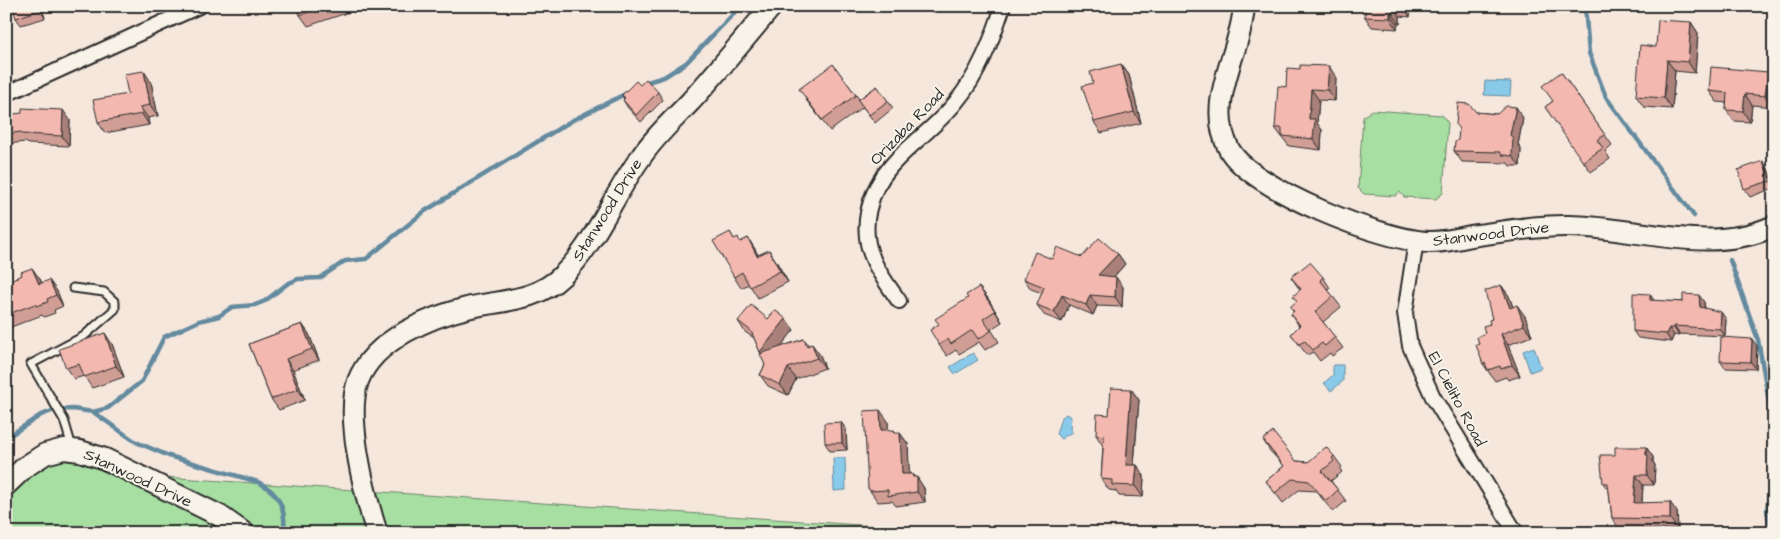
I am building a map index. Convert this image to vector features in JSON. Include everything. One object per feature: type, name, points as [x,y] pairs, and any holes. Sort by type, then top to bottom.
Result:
[{"type":"main road","name":"Stanwood Drive","points":[[377,533],[364,482],[355,419],[356,393],[366,367],[388,344],[423,324],[457,311],[532,296],[559,279],[585,248],[631,171],[652,142],[691,101],[772,6]]},
{"type":"main road","name":"Stanwood Drive","points":[[1244,6],[1226,75],[1221,106],[1223,133],[1233,156],[1248,172],[1311,205],[1388,235],[1416,241],[1432,242],[1511,230],[1570,226],[1715,240],[1742,237],[1774,226]]},
{"type":"main road","name":"Stanwood Drive","points":[[6,485],[25,467],[45,454],[64,450],[71,441],[227,520],[244,533]]},
{"type":"street","points":[[6,94],[199,6]]},
{"type":"street","name":"Orizaba Road","points":[[899,301],[878,270],[869,248],[867,226],[871,199],[881,179],[891,166],[943,117],[965,90],[988,47],[1003,6]]},
{"type":"street","name":"El Cielito Road","points":[[1416,241],[1405,313],[1410,346],[1416,363],[1437,404],[1516,533]]},
{"type":"lane","points":[[71,441],[53,398],[31,364],[84,336],[115,309],[115,302],[104,292],[73,288]]},
{"type":"green space","points":[[1372,110],[1442,115],[1448,123],[1443,193],[1436,199],[1404,197],[1400,192],[1395,196],[1364,194],[1358,188],[1363,117]]},
{"type":"green space","points":[[57,450],[107,473],[976,533],[6,533],[6,466],[37,468]]},
{"type":"water","points":[[1485,81],[1511,82],[1510,96],[1484,95]]},
{"type":"water","points":[[1534,347],[1541,368],[1530,372],[1523,351]]},
{"type":"water","points":[[973,353],[978,360],[955,374],[950,367]]},
{"type":"water","points":[[1333,365],[1343,365],[1343,381],[1331,391],[1324,383],[1333,375]]},
{"type":"water","points":[[1066,414],[1071,417],[1070,428],[1072,432],[1061,439],[1056,434],[1061,418]]},
{"type":"water","points":[[833,458],[845,458],[846,490],[834,491]]},
{"type":"building","points":[[12,6],[38,6],[40,10],[16,18]]},
{"type":"building","points":[[297,6],[327,6],[300,15]]},
{"type":"building","points":[[1365,6],[1393,6],[1390,18],[1365,17]]},
{"type":"building","points":[[1658,20],[1691,22],[1688,62],[1667,60],[1664,98],[1636,96],[1640,45],[1656,47]]},
{"type":"building","points":[[833,64],[856,95],[822,120],[799,89]]},
{"type":"building","points":[[1121,64],[1134,112],[1094,122],[1082,86],[1093,83],[1090,72]]},
{"type":"building","points":[[1300,65],[1329,66],[1327,90],[1311,89],[1309,119],[1315,119],[1313,139],[1282,136],[1282,128],[1275,128],[1278,86],[1286,87],[1287,68],[1300,69]]},
{"type":"building","points":[[1711,67],[1768,72],[1765,96],[1745,94],[1743,111],[1726,110],[1727,93],[1709,91]]},
{"type":"building","points":[[144,71],[150,105],[140,107],[142,114],[98,122],[93,100],[128,94],[124,74]]},
{"type":"building","points":[[1561,72],[1605,135],[1597,140],[1603,148],[1583,162],[1545,107],[1553,101],[1542,86]]},
{"type":"building","points":[[646,79],[658,92],[636,115],[623,100],[625,98],[622,95],[636,81],[640,85]]},
{"type":"building","points":[[877,86],[888,101],[869,115],[858,100]]},
{"type":"building","points":[[1458,103],[1469,104],[1476,112],[1497,114],[1506,106],[1516,107],[1510,135],[1513,138],[1512,156],[1502,155],[1500,152],[1454,151],[1459,129],[1456,125]]},
{"type":"building","points":[[22,108],[63,110],[62,136],[21,134],[21,132],[6,134],[6,115],[22,113]]},
{"type":"building","points":[[1763,161],[1770,181],[1744,189],[1738,170]]},
{"type":"building","points":[[730,232],[734,239],[738,237],[740,242],[748,238],[757,256],[769,250],[780,271],[750,287],[742,272],[734,277],[713,241]]},
{"type":"building","points":[[1099,238],[1118,254],[1098,275],[1116,277],[1115,297],[1090,295],[1086,305],[1062,295],[1054,312],[1037,305],[1044,287],[1024,279],[1035,252],[1052,259],[1057,247],[1082,257]]},
{"type":"building","points":[[1310,262],[1323,277],[1320,280],[1333,296],[1315,312],[1335,337],[1325,346],[1322,343],[1313,350],[1305,341],[1299,344],[1291,334],[1300,325],[1291,314],[1294,311],[1290,307],[1297,301],[1293,296],[1301,289],[1291,277]]},
{"type":"building","points":[[32,268],[39,284],[49,280],[56,295],[47,299],[48,302],[36,306],[35,304],[6,315],[6,282],[22,275],[21,272]]},
{"type":"building","points":[[1501,285],[1510,308],[1517,305],[1524,325],[1501,334],[1512,365],[1501,369],[1500,366],[1488,370],[1485,363],[1483,364],[1476,345],[1479,344],[1477,337],[1485,333],[1483,326],[1490,324],[1489,320],[1492,319],[1485,291]]},
{"type":"building","points":[[979,287],[995,311],[983,319],[991,331],[978,339],[972,330],[951,344],[948,339],[939,345],[930,330],[939,324],[935,319],[968,298],[966,295]]},
{"type":"building","points":[[1633,293],[1650,294],[1650,300],[1683,302],[1683,294],[1699,295],[1700,307],[1721,312],[1720,329],[1674,326],[1674,328],[1669,328],[1666,334],[1633,331]]},
{"type":"building","points":[[751,305],[768,319],[775,310],[786,319],[760,352],[751,331],[738,321]]},
{"type":"building","points":[[302,324],[312,349],[286,359],[298,389],[271,399],[249,344]]},
{"type":"building","points":[[105,333],[116,366],[84,377],[79,364],[66,368],[59,349]]},
{"type":"building","points":[[1721,337],[1752,339],[1751,362],[1720,361]]},
{"type":"building","points":[[804,339],[807,346],[812,344],[817,358],[788,368],[780,385],[760,375],[765,365],[760,354]]},
{"type":"building","points":[[1111,388],[1131,389],[1126,465],[1137,465],[1135,486],[1112,485],[1112,480],[1101,479],[1104,436],[1096,435],[1097,414],[1109,415]]},
{"type":"building","points":[[880,410],[881,430],[894,430],[894,433],[900,433],[902,474],[912,474],[913,477],[917,477],[917,492],[888,496],[888,490],[870,491],[868,488],[864,411]]},
{"type":"building","points":[[841,422],[842,443],[825,443],[824,423]]},
{"type":"building","points":[[1273,432],[1296,461],[1308,462],[1326,447],[1334,456],[1332,458],[1334,461],[1322,471],[1338,490],[1326,501],[1309,481],[1292,479],[1275,493],[1266,481],[1284,466],[1263,440]]},
{"type":"building","points":[[1615,447],[1646,447],[1646,455],[1648,455],[1647,475],[1636,475],[1634,503],[1670,502],[1670,519],[1612,518],[1608,483],[1603,483],[1600,455],[1615,455]]},
{"type":"waterway","points":[[644,83],[664,77],[686,63],[741,6]]},
{"type":"waterway","points":[[1585,6],[1589,53],[1606,97],[1694,216]]},
{"type":"waterway","points":[[93,412],[108,408],[142,381],[164,337],[199,321],[219,316],[232,307],[255,305],[265,301],[287,284],[298,279],[320,278],[345,261],[366,259],[425,211],[571,121],[627,93]]},
{"type":"waterway","points":[[1730,260],[1758,340],[1774,430]]},
{"type":"waterway","points":[[6,438],[41,415],[55,410],[73,409],[93,412],[136,442],[169,456],[266,486],[280,503],[284,516],[284,533]]},
{"type":"waterway","points":[[1772,533],[1767,511],[1774,451]]}]
